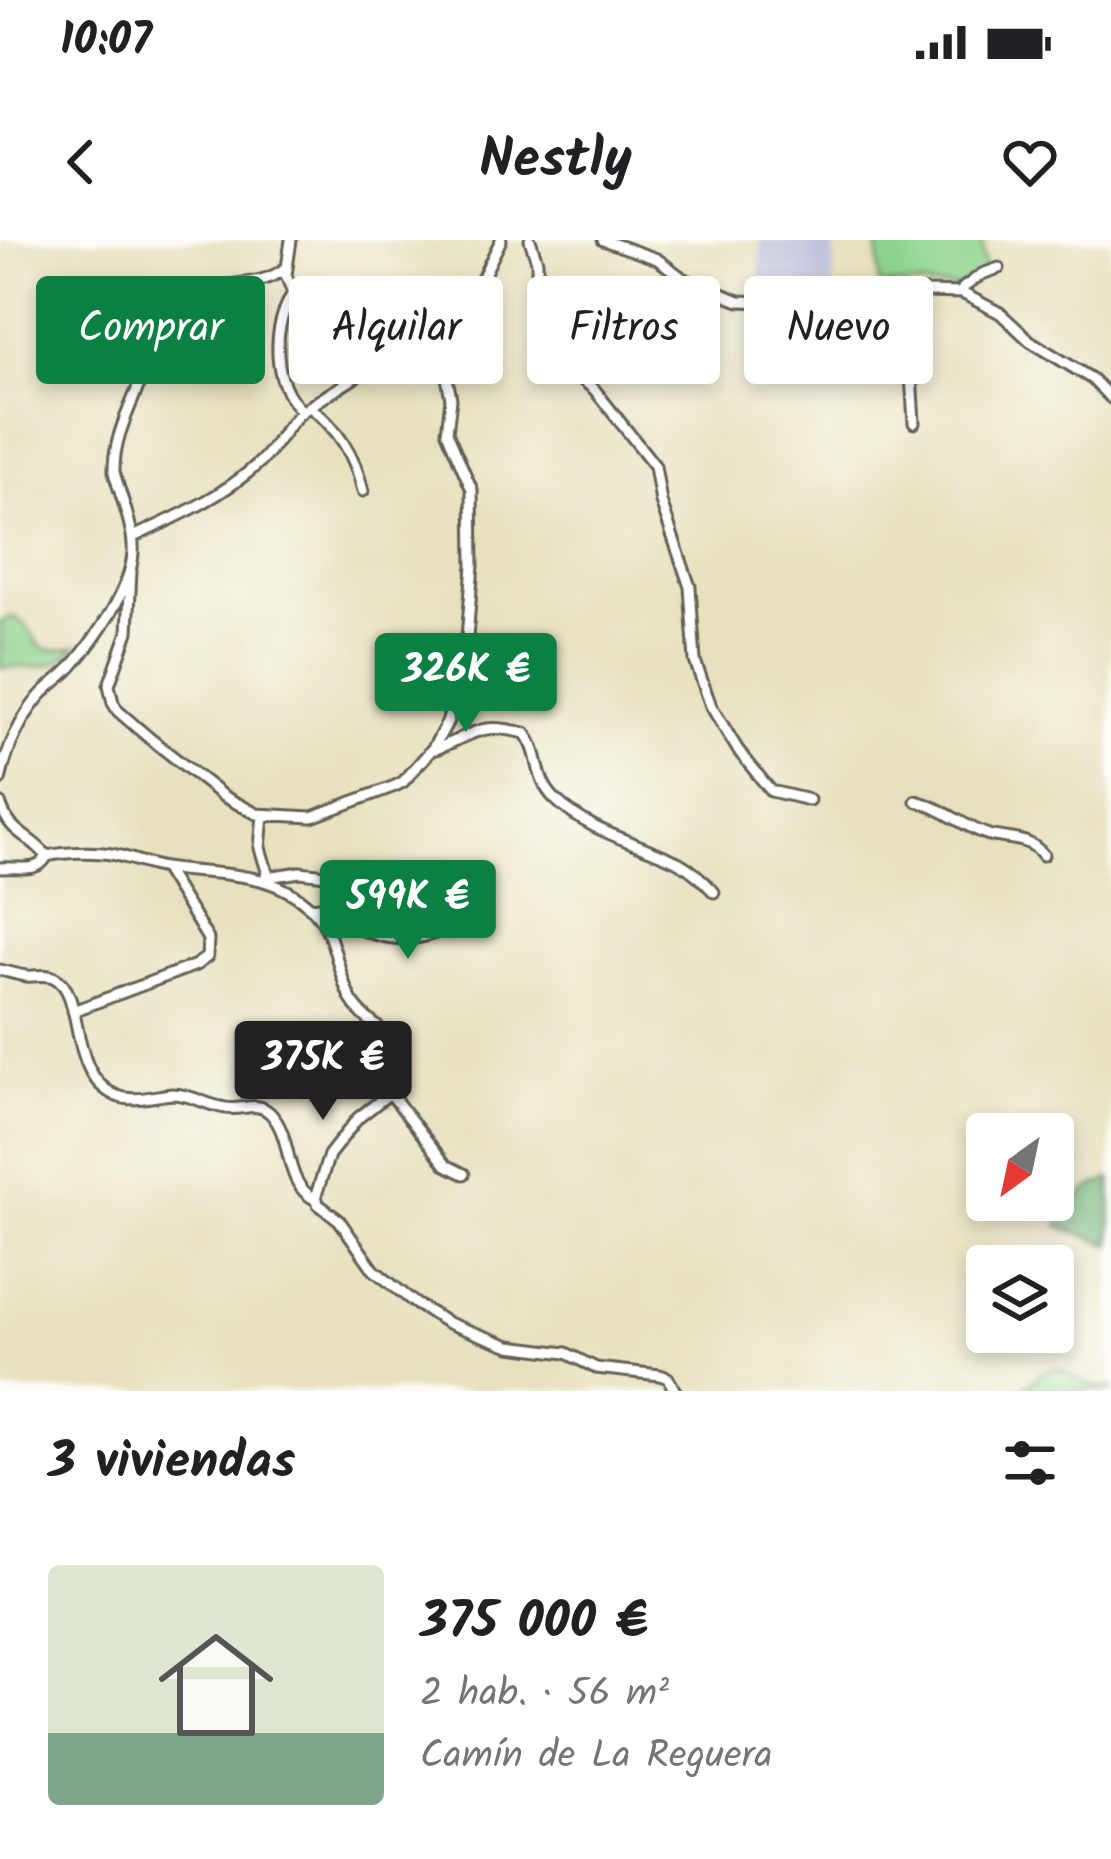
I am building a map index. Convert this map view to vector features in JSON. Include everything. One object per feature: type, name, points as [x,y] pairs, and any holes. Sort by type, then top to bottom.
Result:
[{"type":"street","points":[[289,286],[291,240]]},
{"type":"street","points":[[483,276],[501,240]]},
{"type":"street","points":[[530,240],[541,340],[593,389],[655,466],[661,502],[690,586],[695,661],[711,706],[771,791],[808,800]]},
{"type":"street","points":[[603,240],[646,254],[684,279],[744,301]]},
{"type":"street","points":[[287,267],[262,281],[205,291],[177,310],[156,339],[114,461],[134,549],[128,632],[109,685],[112,703],[212,788],[252,812],[313,817],[403,782],[433,748],[447,723],[466,650],[474,547],[472,490],[447,433],[448,384]]},
{"type":"street","points":[[962,293],[982,274],[999,268]]},
{"type":"street","points":[[933,292],[962,293],[1000,313],[1030,341],[1092,379],[1111,398]]},
{"type":"street","points":[[289,300],[278,363],[289,396],[338,434],[358,469],[363,491]]},
{"type":"street","points":[[133,537],[196,507],[253,469],[306,409],[341,384]]},
{"type":"street","points":[[912,384],[914,423]]},
{"type":"street","points":[[0,780],[22,722],[86,648],[130,571]]},
{"type":"street","points":[[433,748],[482,728],[525,733],[541,782],[563,806],[585,822],[678,862],[714,892]]},
{"type":"street","points":[[916,801],[942,809],[986,834],[1027,842],[1042,855]]},
{"type":"street","points":[[0,803],[8,823],[46,856]]},
{"type":"street","points":[[263,815],[260,848],[266,879],[310,908],[332,940],[353,1005],[393,1039],[402,1053],[390,1094],[340,1137],[324,1164],[316,1200]]},
{"type":"street","points":[[46,856],[112,854],[164,868],[266,879],[300,872],[326,874]]},
{"type":"street","points":[[0,868],[34,867],[46,856]]},
{"type":"street","points":[[73,1011],[207,957],[208,939],[164,868]]},
{"type":"street","points":[[310,908],[319,907],[370,934],[402,940],[436,933],[456,892]]},
{"type":"street","points":[[0,970],[47,976],[63,985],[85,1059],[111,1093],[128,1099],[177,1094],[226,1108],[263,1108],[274,1117],[297,1186],[339,1220],[374,1270],[416,1304],[448,1323],[510,1346],[566,1353],[596,1368],[668,1378],[675,1391]]},
{"type":"street","points":[[390,1094],[446,1166],[464,1174]]},
{"type":"shaded area","points":[[760,240],[835,240],[834,276],[760,276]]},
{"type":"green space","points":[[878,240],[982,240],[985,271],[959,288],[933,287],[933,276],[879,276]]},
{"type":"green space","points":[[13,616],[42,647],[76,646],[50,665],[1,668],[0,623]]},
{"type":"green space","points":[[1111,1179],[1111,1245],[1058,1226],[1061,1221],[1074,1221],[1074,1204]]},
{"type":"green space","points":[[1059,1368],[1091,1385],[1111,1387],[1111,1391],[1021,1391],[1043,1373]]}]
